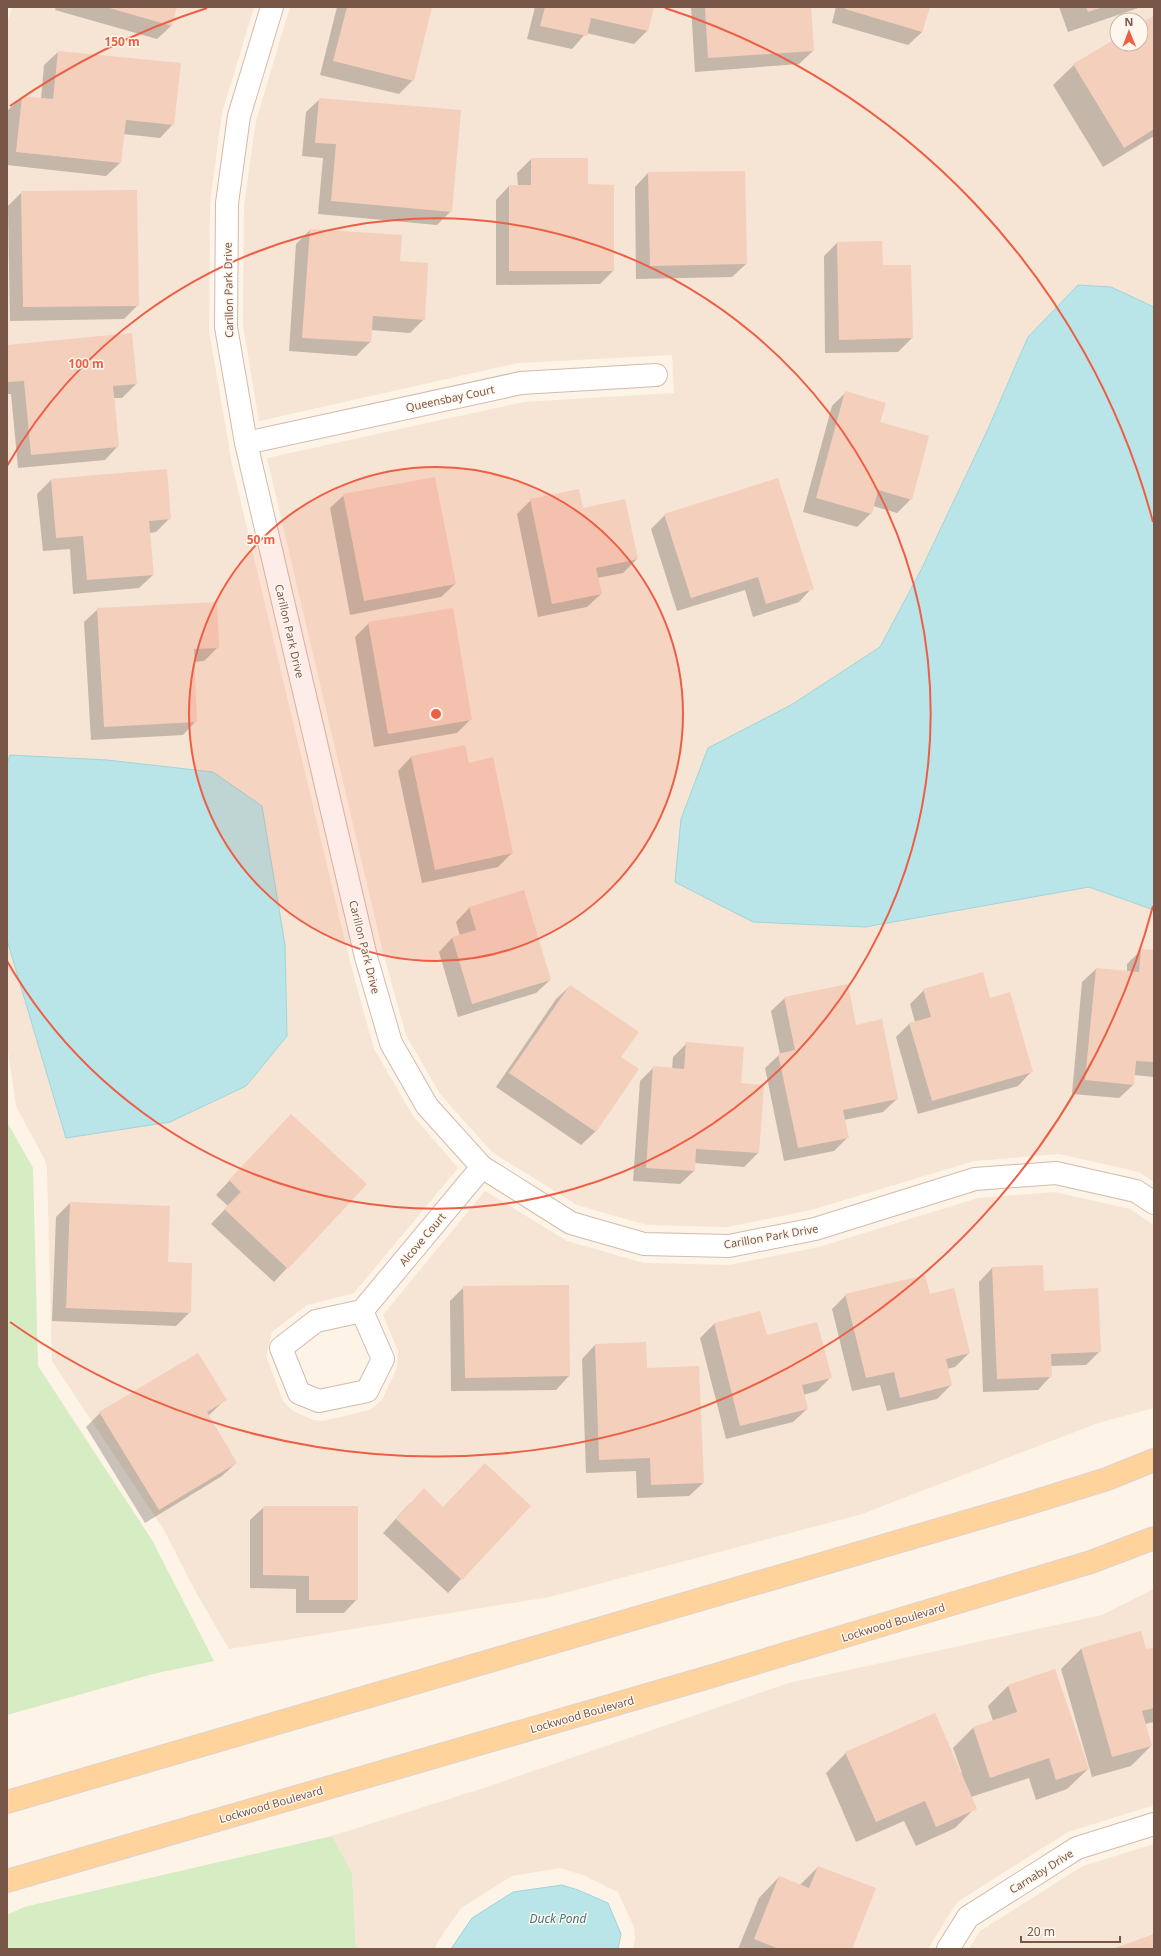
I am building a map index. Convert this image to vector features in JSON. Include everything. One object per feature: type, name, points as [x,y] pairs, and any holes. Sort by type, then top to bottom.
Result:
[{"type":"main road","points":[[7,1802],[1020,1506],[1107,1479],[1154,1460]]},
{"type":"main road","name":"Lockwood Boulevard","points":[[7,1881],[724,1673],[1091,1562],[1154,1538]]},
{"type":"street","name":"Carillon Park Drive","points":[[272,7],[239,116],[227,203],[226,327],[246,443],[366,957],[391,1043],[427,1106],[482,1167],[571,1223],[644,1244],[729,1246],[815,1229],[975,1179],[1056,1173],[1136,1191],[1154,1203]]},
{"type":"street","name":"Queensbay Court","points":[[246,443],[522,382],[656,375]]},
{"type":"street","name":"Alcove Court","points":[[362,1311],[482,1167]]},
{"type":"street","points":[[362,1311],[383,1359],[367,1391],[320,1401],[299,1393],[281,1348],[316,1321],[362,1311]]},
{"type":"street","name":"Carnaby Drive","points":[[948,1949],[968,1917],[1077,1848],[1154,1824]]},
{"type":"shaded area","points":[[12,7],[254,7],[222,113],[210,203],[209,331],[232,465],[350,962],[374,1049],[413,1116],[458,1168],[354,1293],[307,1305],[272,1332],[266,1356],[283,1401],[293,1411],[313,1420],[323,1421],[370,1410],[382,1400],[397,1368],[398,1351],[383,1315],[485,1191],[567,1241],[644,1263],[729,1265],[819,1247],[978,1198],[1055,1192],[1130,1209],[1154,1225],[1154,1408],[1098,1423],[862,1514],[549,1597],[229,1649],[197,1594],[164,1530],[52,1361],[47,1168],[45,1160],[16,1106],[7,1044],[7,940],[66,1138],[287,1035],[285,945],[262,806],[213,772],[107,760],[10,755],[7,764],[7,24]]},
{"type":"shaded area","points":[[290,7],[1154,7],[1154,307],[1111,287],[1028,337],[988,429],[921,570],[880,647],[791,705],[708,749],[865,927],[1089,887],[1154,910],[1154,1182],[1139,1172],[1059,1154],[974,1161],[811,1210],[727,1227],[647,1225],[577,1205],[492,1152],[440,1094],[406,1035],[383,952],[267,458],[524,402],[674,393],[672,355],[518,363],[259,421],[243,325],[244,205],[256,121]]},
{"type":"shaded area","points":[[1154,1589],[1154,1805],[1068,1832],[960,1900],[955,1905],[928,1949],[633,1949],[635,1937],[634,1927],[618,1892],[583,1875],[560,1868],[512,1876],[461,1908],[438,1941],[435,1949],[356,1949],[352,1873],[332,1836],[490,1786],[789,1683],[1102,1615]]},
{"type":"shaded area","points":[[1154,1844],[1154,1949],[969,1949],[980,1931],[1083,1866]]},
{"type":"green space","points":[[7,1122],[33,1168],[38,1366],[152,1540],[214,1661],[153,1674],[7,1715]]},
{"type":"green space","points":[[332,1836],[352,1873],[356,1949],[7,1949],[7,1915],[24,1907]]},
{"type":"water","points":[[1078,285],[1111,287],[1154,307],[1154,910],[1089,887],[865,927],[753,922],[675,882],[681,819],[708,748],[791,705],[880,647],[921,570],[988,429],[1028,337]]},
{"type":"water","points":[[10,755],[107,760],[213,772],[262,806],[285,945],[287,1036],[246,1086],[170,1122],[66,1138],[7,940],[7,764]]},
{"type":"water","name":"Duck Pond","points":[[562,1885],[608,1903],[621,1934],[618,1949],[451,1949],[472,1918],[513,1892]]},
{"type":"building","points":[[106,7],[177,7],[172,26]]},
{"type":"building","points":[[347,7],[432,7],[414,81],[333,61]]},
{"type":"building","points":[[545,7],[654,7],[648,31],[591,18],[587,36],[540,26]]},
{"type":"building","points":[[705,7],[811,7],[814,51],[708,58]]},
{"type":"building","points":[[845,7],[930,7],[922,32],[845,9]]},
{"type":"building","points":[[1086,7],[1103,7],[1088,12]]},
{"type":"building","points":[[1154,16],[1154,129],[1124,148],[1073,64],[1109,43],[1109,52],[1149,52],[1149,19]]},
{"type":"building","points":[[58,51],[181,63],[174,125],[126,120],[121,163],[16,152],[22,96],[53,99]]},
{"type":"building","points":[[319,98],[461,110],[452,212],[331,201],[336,144],[315,143]]},
{"type":"building","points":[[531,158],[588,158],[588,184],[614,185],[614,271],[509,271],[509,185],[531,185]]},
{"type":"building","points":[[745,171],[747,264],[650,266],[648,172]]},
{"type":"building","points":[[137,190],[139,306],[23,307],[21,191]]},
{"type":"building","points":[[310,229],[402,235],[400,261],[428,263],[425,320],[373,316],[371,342],[302,338]]},
{"type":"building","points":[[882,241],[883,265],[911,265],[913,338],[839,340],[837,242]]},
{"type":"building","points":[[132,333],[137,384],[113,386],[119,447],[31,455],[24,381],[7,382],[7,345]]},
{"type":"building","points":[[845,391],[886,403],[880,422],[929,436],[912,500],[878,490],[872,514],[816,498]]},
{"type":"building","points":[[167,469],[171,519],[149,521],[154,575],[87,580],[83,536],[56,538],[51,479]]},
{"type":"building","points":[[435,477],[456,584],[364,601],[343,494]]},
{"type":"building","points":[[778,478],[814,589],[766,604],[758,577],[691,598],[664,514]]},
{"type":"building","points":[[579,489],[583,508],[625,499],[638,559],[596,568],[602,594],[552,604],[530,499]]},
{"type":"building","points":[[217,602],[219,648],[194,649],[197,722],[104,727],[97,608]]},
{"type":"building","points":[[453,608],[472,720],[388,734],[368,622]]},
{"type":"building","points":[[465,745],[469,763],[493,757],[513,853],[435,870],[411,756]]},
{"type":"building","points":[[524,890],[551,980],[472,1004],[452,937],[476,930],[469,907]]},
{"type":"building","points":[[1141,949],[1154,950],[1154,1062],[1136,1061],[1134,1085],[1085,1080],[1096,968],[1139,972]]},
{"type":"building","points":[[983,972],[990,998],[1010,992],[1033,1072],[932,1101],[909,1023],[931,1017],[923,989]]},
{"type":"building","points":[[848,984],[856,1025],[882,1019],[898,1099],[843,1110],[849,1138],[798,1148],[778,1054],[795,1050],[784,997]]},
{"type":"building","points":[[570,985],[639,1032],[621,1057],[639,1069],[596,1132],[509,1073]]},
{"type":"building","points":[[686,1042],[744,1047],[741,1083],[764,1085],[759,1153],[696,1149],[695,1171],[646,1168],[653,1066],[684,1069]]},
{"type":"building","points":[[291,1114],[367,1184],[288,1269],[224,1209],[241,1192],[229,1180]]},
{"type":"building","points":[[70,1202],[170,1206],[168,1262],[192,1263],[191,1313],[66,1308]]},
{"type":"building","points":[[1043,1265],[1044,1291],[1098,1288],[1101,1352],[1051,1354],[1052,1377],[997,1379],[992,1267]]},
{"type":"building","points":[[925,1275],[930,1294],[954,1288],[970,1353],[946,1359],[952,1385],[900,1398],[894,1372],[866,1378],[845,1294]]},
{"type":"building","points":[[569,1285],[570,1376],[465,1378],[463,1286]]},
{"type":"building","points":[[760,1311],[767,1335],[817,1322],[832,1378],[802,1385],[808,1409],[740,1426],[714,1323]]},
{"type":"building","points":[[646,1342],[647,1368],[699,1366],[704,1483],[651,1485],[650,1458],[599,1460],[595,1344]]},
{"type":"building","points":[[198,1353],[227,1400],[207,1412],[237,1463],[159,1510],[99,1412]]},
{"type":"building","points":[[485,1463],[531,1506],[462,1580],[396,1519],[424,1488],[443,1507]]},
{"type":"building","points":[[263,1506],[358,1506],[358,1600],[309,1600],[309,1576],[263,1575]]},
{"type":"building","points":[[1141,1631],[1146,1649],[1154,1647],[1154,1708],[1142,1711],[1152,1746],[1112,1757],[1081,1648]]},
{"type":"building","points":[[1055,1669],[1089,1769],[1056,1780],[1049,1758],[990,1778],[973,1727],[1017,1712],[1008,1685]]},
{"type":"building","points":[[935,1713],[977,1809],[936,1827],[925,1801],[876,1822],[845,1752]]},
{"type":"building","points":[[818,1866],[876,1888],[852,1949],[779,1949],[754,1939],[779,1876],[809,1888]]},
{"type":"building","points":[[1154,1934],[1154,1949],[1112,1949]]}]
